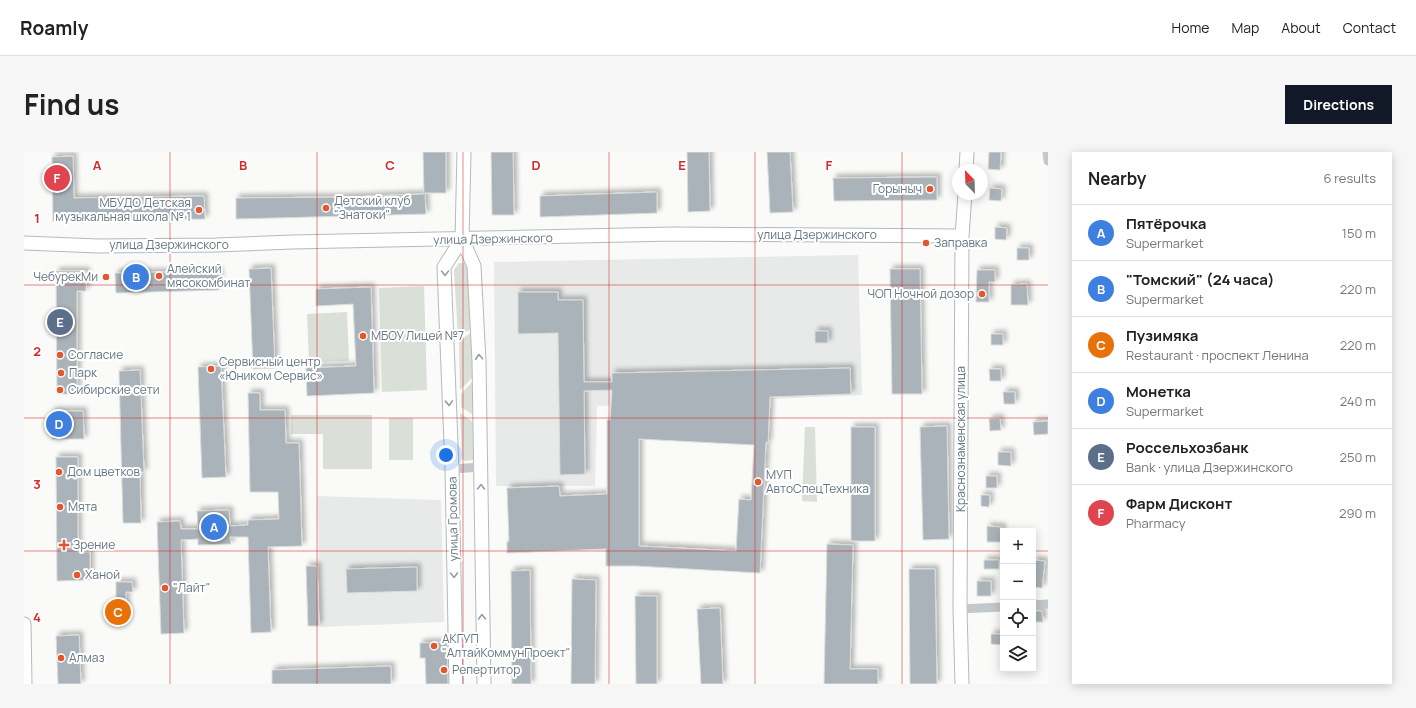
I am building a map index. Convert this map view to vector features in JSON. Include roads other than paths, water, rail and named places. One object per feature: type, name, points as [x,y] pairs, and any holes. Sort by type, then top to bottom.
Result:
[{"type":"street","points":[[464,152],[462,239],[474,266],[479,361],[484,684]]},
{"type":"street","points":[[966,164],[967,152]]},
{"type":"street","points":[[1047,152],[1048,161]]},
{"type":"street","name":"Краснознаменская улица","points":[[962,684],[960,609],[962,236],[965,200]]},
{"type":"street","name":"улица Дзержинского","points":[[24,243],[98,246],[216,245],[673,234],[962,236]]},
{"type":"street","name":"улица Громова","points":[[456,684],[452,469],[444,267],[462,239]]},
{"type":"street","points":[[452,469],[481,467]]},
{"type":"street","points":[[1036,605],[1048,604]]},
{"type":"street","points":[[960,609],[1000,607]]},
{"type":"street","points":[[24,624],[25,684]]},
{"type":"street","points":[[455,654],[483,654]]},
{"type":"place","name":"Фарм Дисконт","points":[[57,178]]},
{"type":"place","name":"Горыныч","points":[[930,189]]},
{"type":"place","name":"Детский клуб \"Знатоки\"","points":[[326,208]]},
{"type":"place","name":"МБУДО Детская музыкальная школа № 1","points":[[199,210]]},
{"type":"place","name":"Заправка","points":[[926,243]]},
{"type":"place","name":"Алейский мясокомбинат","points":[[159,276]]},
{"type":"place","name":"ЧебурекМи","points":[[106,277]]},
{"type":"place","name":"\"Томский\" (24 часа)","points":[[136,277]]},
{"type":"place","name":"ЧОП Ночной дозор","points":[[982,294]]},
{"type":"place","name":"Россельхозбанк","points":[[60,322]]},
{"type":"place","name":"МБОУ Лицей №7","points":[[363,336]]},
{"type":"place","name":"Согласие","points":[[60,355]]},
{"type":"place","name":"Сервисный центр «Юником Сервис»","points":[[211,369]]},
{"type":"place","name":"Парк","points":[[61,373]]},
{"type":"place","name":"Сибирские сети","points":[[60,390]]},
{"type":"place","name":"Монетка","points":[[59,424]]},
{"type":"place","name":"Дом цветков","points":[[59,472]]},
{"type":"place","name":"МУП АвтоСпецТехника","points":[[758,482]]},
{"type":"place","name":"Мята","points":[[60,507]]},
{"type":"place","name":"Пятёрочка","points":[[214,527]]},
{"type":"place","name":"Зрение","points":[[64,545]]},
{"type":"place","name":"Ханой","points":[[77,575]]},
{"type":"place","name":"\"Лайт\"","points":[[165,588]]},
{"type":"place","name":"Пузимяка","points":[[118,612]]},
{"type":"place","name":"АКГУП \"АлтайКоммунПроект\"","points":[[434,646]]},
{"type":"place","name":"Алмаз","points":[[61,658]]},
{"type":"place","name":"Репертитор","points":[[444,670]]}]
